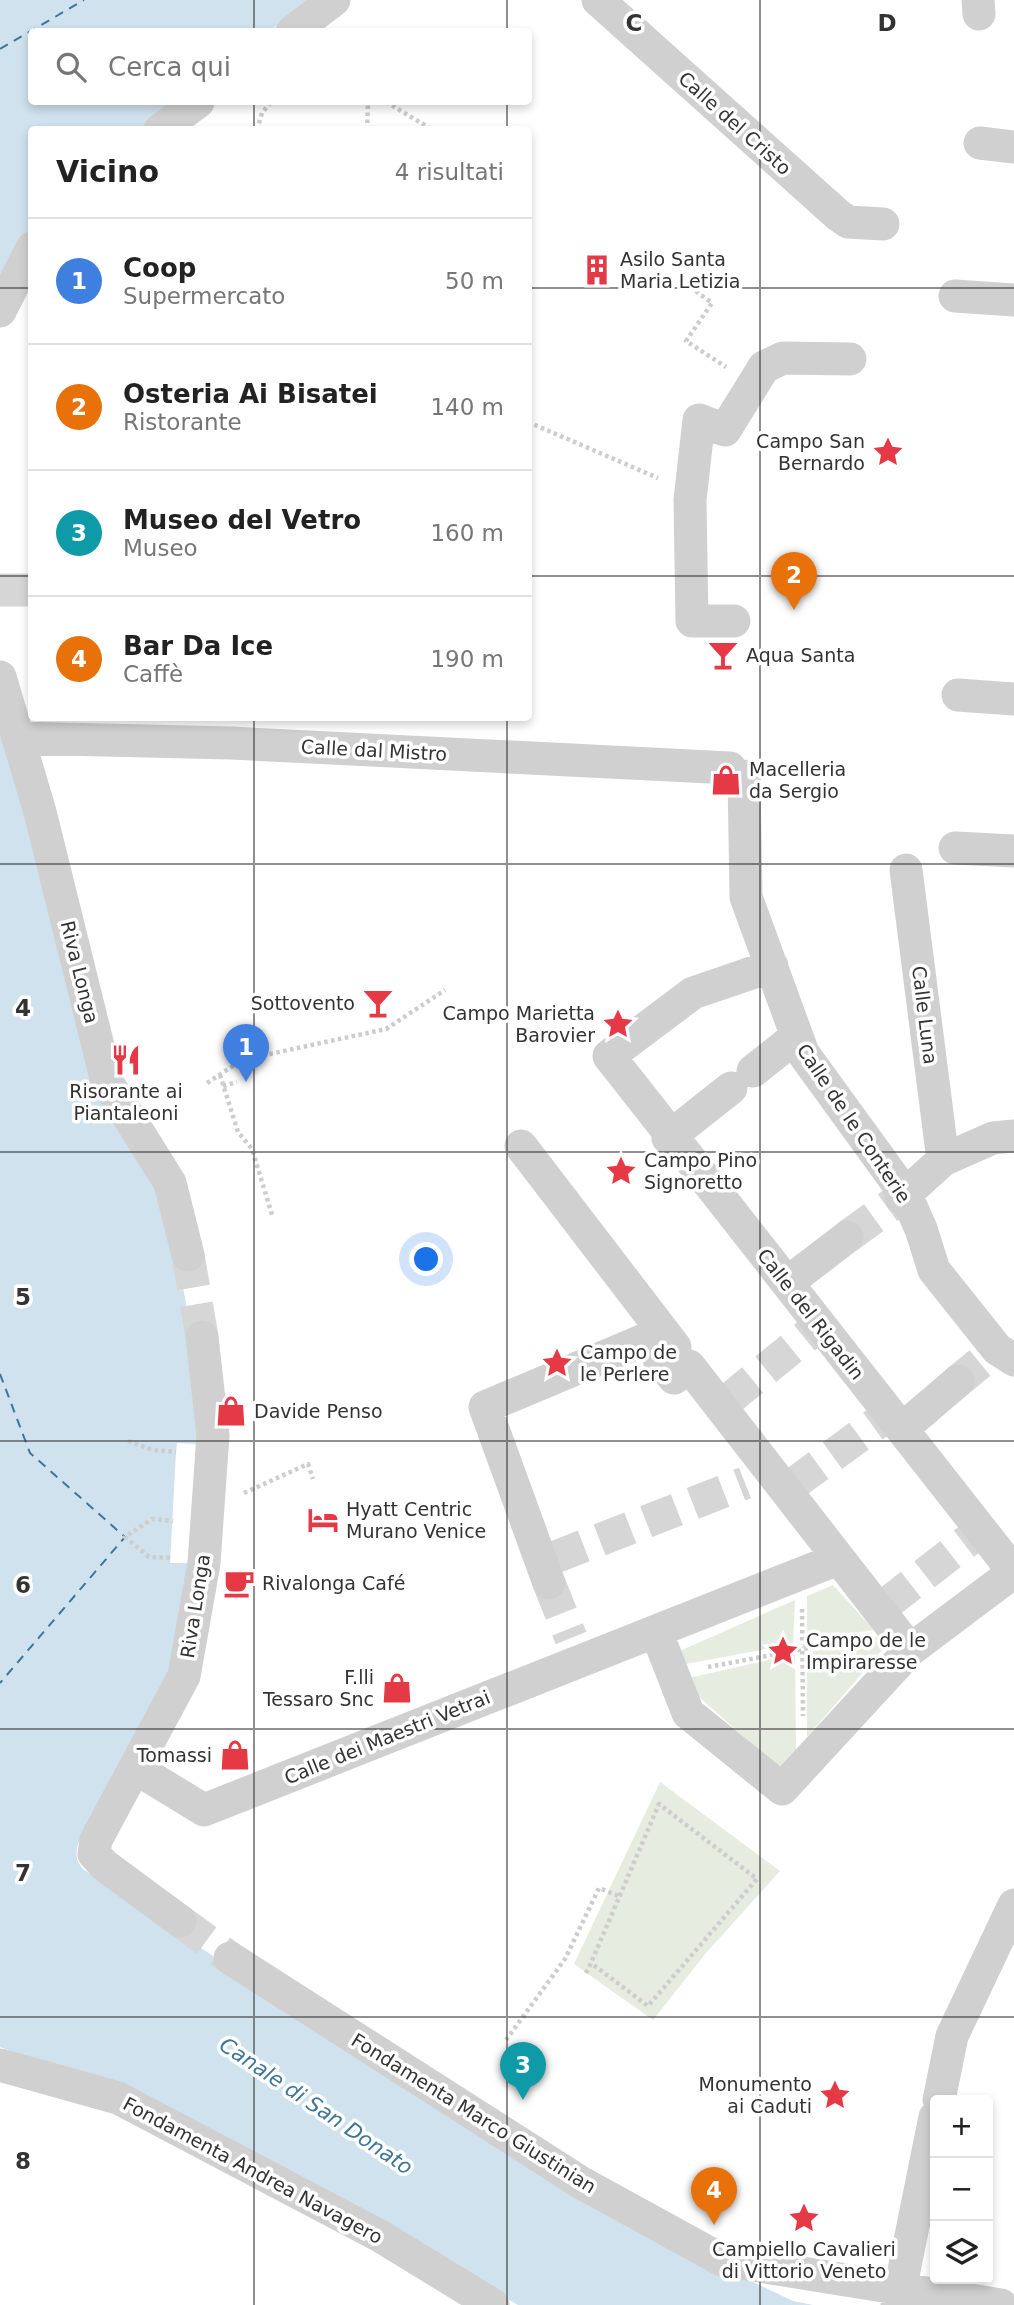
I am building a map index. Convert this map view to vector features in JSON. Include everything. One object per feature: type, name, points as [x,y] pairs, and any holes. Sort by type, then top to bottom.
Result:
[{"type":"street","points":[[297,28],[334,0]]},
{"type":"street","name":"Calle del Cristo","points":[[598,0],[838,215],[848,222],[883,224]]},
{"type":"street","points":[[165,126],[194,105]]},
{"type":"street","points":[[980,143],[1014,147]]},
{"type":"street","points":[[0,311],[28,256]]},
{"type":"street","points":[[955,296],[1014,300]]},
{"type":"street","points":[[734,621],[692,621],[691,492],[699,420],[725,429],[764,367],[783,358],[850,359]]},
{"type":"street","name":"Riva Longa","points":[[0,677],[40,812],[107,1082],[170,1183],[188,1255]]},
{"type":"street","points":[[958,695],[1014,699]]},
{"type":"street","name":"Calle dal Mistro","points":[[18,738],[231,743],[737,772]]},
{"type":"street","name":"Calle de le Conterie","points":[[737,772],[746,897],[803,1053],[903,1196],[921,1229],[934,1270],[987,1363]]},
{"type":"street","points":[[956,848],[1014,851]]},
{"type":"street","name":"Calle Luna","points":[[906,870],[943,1160]]},
{"type":"street","name":"Calle del Rigadin","points":[[772,966],[693,993],[609,1056],[978,1533],[1014,1572]]},
{"type":"street","points":[[670,1137],[797,1037]]},
{"type":"street","points":[[903,1196],[943,1160],[993,1138],[1014,1136]]},
{"type":"street","points":[[520,1146],[572,1206],[675,1347],[659,1359],[674,1378],[689,1366],[723,1404],[773,1483],[892,1624]]},
{"type":"street","points":[[787,1283],[847,1237]]},
{"type":"street","points":[[548,1568],[485,1407],[663,1332]]},
{"type":"street","name":"Riva Longa","points":[[180,1921],[104,1865],[94,1854],[96,1840],[184,1676],[204,1563],[213,1435],[202,1337]]},
{"type":"street","points":[[891,1420],[987,1363]]},
{"type":"street","name":"Calle dei Maestri Vetrai","points":[[135,1768],[204,1810],[575,1650],[652,1633],[838,1559]]},
{"type":"street","points":[[652,1633],[688,1713],[782,1789],[803,1767],[892,1624],[1014,1572]]},
{"type":"street","points":[[940,2095],[952,2036],[1014,1905]]},
{"type":"street","name":"Fondamenta Marco Giustinian","points":[[230,1958],[580,2182],[722,2260],[899,2296],[1001,2305]]},
{"type":"street","name":"Fondamenta Andrea Navagero","points":[[0,2065],[118,2098],[380,2236],[493,2305]]},
{"type":"street","points":[[899,2296],[930,2143]]},
{"type":"path","points":[[258,126],[262,113],[269,105]]},
{"type":"path","points":[[367,126],[369,105]]},
{"type":"path","points":[[391,105],[426,126]]},
{"type":"path","points":[[690,288],[712,303],[686,341],[753,385]]},
{"type":"path","points":[[532,424],[691,492]]},
{"type":"path","points":[[207,1083],[242,1060],[386,1030],[445,990]]},
{"type":"path","points":[[220,1074],[238,1132],[252,1149],[274,1218]]},
{"type":"path","points":[[223,1086],[237,1082]]},
{"type":"path","points":[[128,1441],[153,1450],[176,1452]]},
{"type":"path","points":[[237,1496],[308,1464],[313,1479]]},
{"type":"path","points":[[170,1558],[149,1557],[125,1537],[152,1519],[173,1521]]},
{"type":"path","points":[[802,1573],[803,1767]]},
{"type":"path","points":[[672,1674],[802,1648],[892,1624]]},
{"type":"path","points":[[586,1973],[659,1804],[757,1878],[648,2006],[591,1963]]},
{"type":"path","points":[[506,2040],[565,1959],[599,1888],[619,1896]]},
{"type":"shaded area","points":[[833,1585],[874,1630],[807,1640],[807,1596]]},
{"type":"shaded area","points":[[795,1600],[793,1644],[675,1666],[673,1654]]},
{"type":"shaded area","points":[[882,1636],[890,1641],[807,1737],[807,1653]]},
{"type":"shaded area","points":[[795,1654],[796,1753],[783,1772],[680,1680]]},
{"type":"shaded area","points":[[660,1782],[780,1871],[706,1953],[653,2020],[574,1964]]},
{"type":"water","points":[[0,0],[309,0],[274,28],[28,28],[28,105],[174,105],[145,126],[28,126],[28,238],[0,292]]},
{"type":"water","name":"Canale di San Donato","points":[[0,711],[51,886],[168,1209],[199,1371],[199,1444],[177,1443],[176,1452],[170,1563],[193,1563],[181,1643],[140,1737],[78,1844],[76,1855],[79,1864],[84,1870],[228,1966],[730,2271],[793,2301],[813,2305],[518,2305],[346,2205],[120,2090],[0,2047]]},
{"type":"ferry route","points":[[36,28],[84,0]]},
{"type":"ferry route","points":[[0,49],[28,33]]},
{"type":"ferry route","points":[[0,1374],[30,1453],[125,1537],[0,1683]]},
{"type":"tunnel","points":[[0,590],[28,590]]},
{"type":"tunnel","points":[[847,1237],[901,1198]]},
{"type":"tunnel","points":[[188,1255],[202,1337]]},
{"type":"tunnel","points":[[727,1401],[815,1329]]},
{"type":"tunnel","points":[[958,1381],[980,1363]]},
{"type":"tunnel","points":[[792,1485],[884,1418]]},
{"type":"tunnel","points":[[553,1558],[745,1483]]},
{"type":"tunnel","points":[[885,1605],[975,1535]]},
{"type":"tunnel","points":[[549,1583],[571,1638]]},
{"type":"tunnel","points":[[180,1921],[230,1958]]},
{"type":"place","name":"Asilo Santa Maria Letizia","points":[[597,270]]},
{"type":"place","name":"Campo San Bernardo","points":[[888,452]]},
{"type":"place","name":"Osteria Ai Bisatei","points":[[794,610]]},
{"type":"place","name":"Aqua Santa","points":[[723,655]]},
{"type":"place","name":"Macelleria da Sergio","points":[[726,780]]},
{"type":"place","name":"Sottovento","points":[[378,1003]]},
{"type":"place","name":"Campo Marietta Barovier","points":[[618,1024]]},
{"type":"place","name":"Risorante ai Piantaleoni","points":[[126,1060]]},
{"type":"place","name":"Coop","points":[[246,1082]]},
{"type":"place","name":"Campo Pino Signoretto","points":[[621,1171]]},
{"type":"place","name":"Campo de le Perlere","points":[[557,1363]]},
{"type":"place","name":"Davide Penso","points":[[231,1411]]},
{"type":"place","name":"Hyatt Centric Murano Venice","points":[[323,1520]]},
{"type":"place","name":"Rivalonga Café","points":[[239,1583]]},
{"type":"place","name":"Campo de le Impiraresse","points":[[783,1651]]},
{"type":"place","name":"F.lli Tessaro Snc","points":[[397,1688]]},
{"type":"place","name":"Tomassi","points":[[235,1755]]},
{"type":"place","name":"Monumento ai Caduti","points":[[835,2095]]},
{"type":"place","name":"Museo del Vetro","points":[[523,2100]]},
{"type":"place","name":"Campiello Cavalieri di Vittorio Veneto","points":[[804,2218]]},
{"type":"place","name":"Bar Da Ice","points":[[714,2225]]}]
